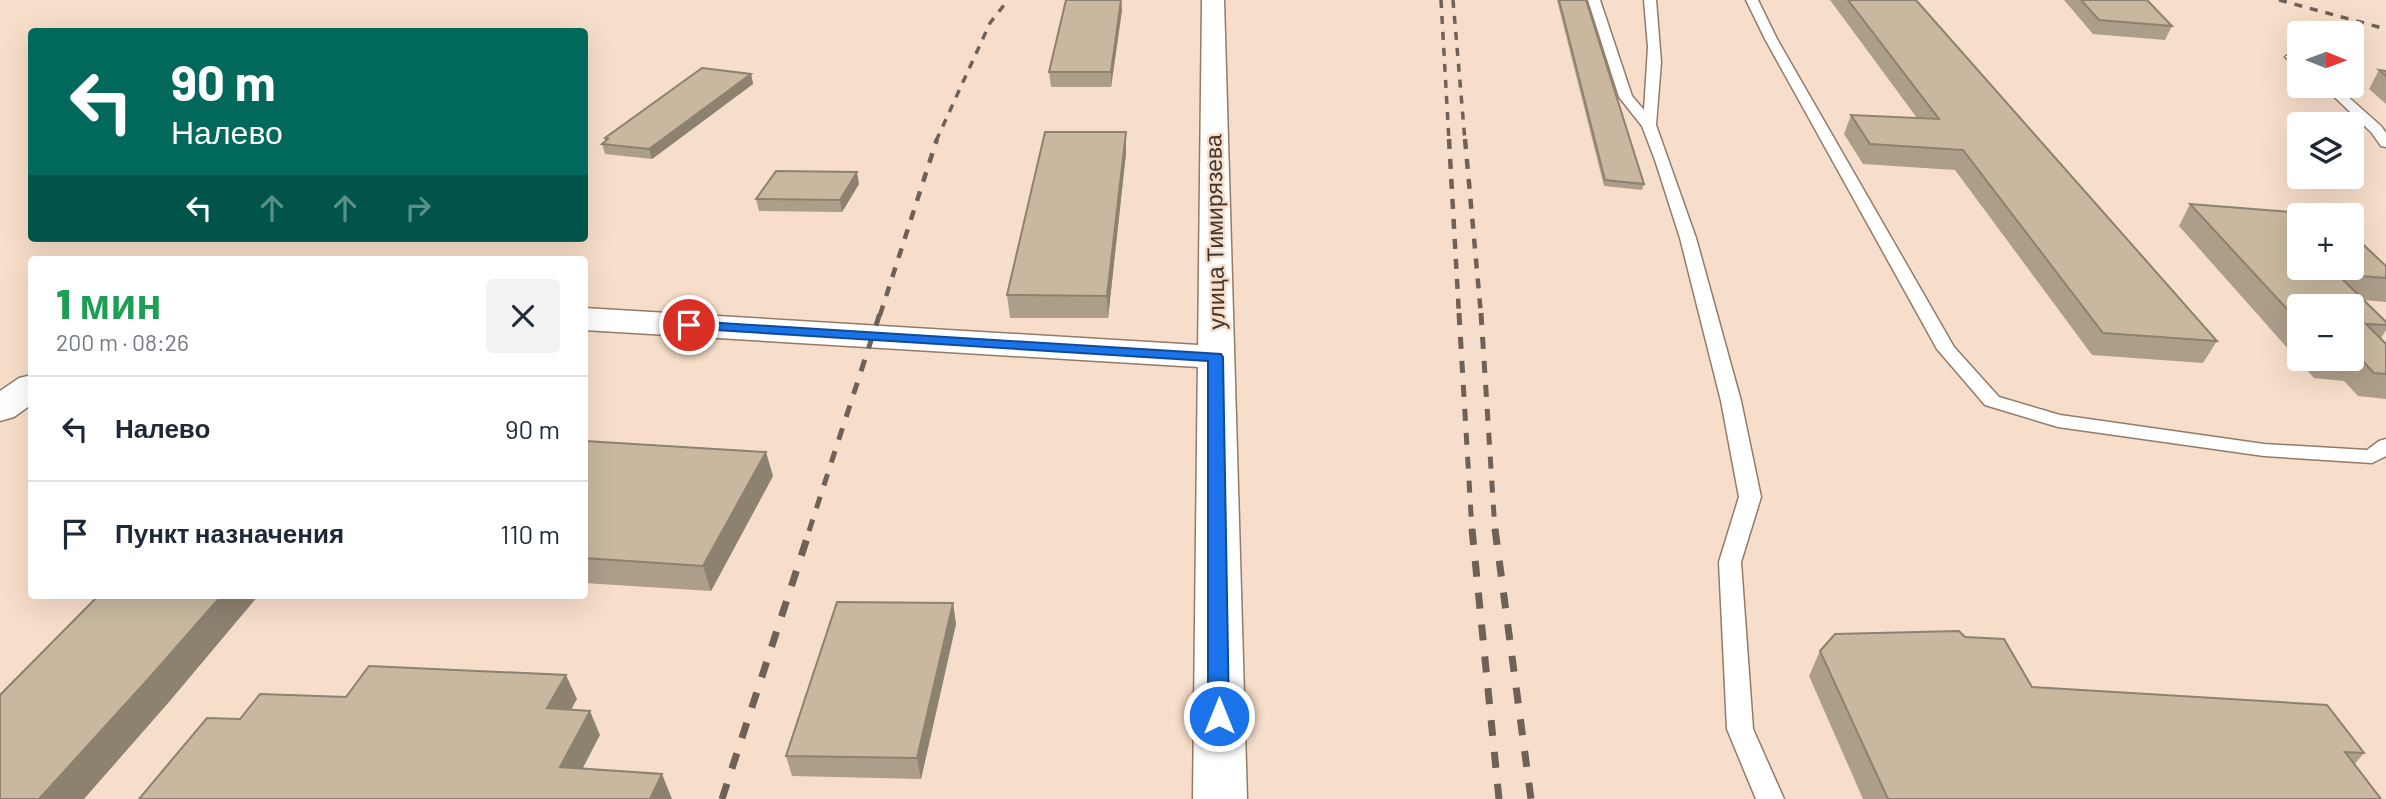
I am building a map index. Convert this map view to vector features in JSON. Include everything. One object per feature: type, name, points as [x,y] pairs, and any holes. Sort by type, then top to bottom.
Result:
[{"type":"main road","name":"улица Тимирязева","points":[[1213,0],[1220,799]]},
{"type":"main road","points":[[588,319],[1215,357]]},
{"type":"main road","points":[[0,409],[28,389]]},
{"type":"lane","points":[[1594,0],[1626,97],[1650,125],[1688,237],[1731,401],[1750,497],[1730,562],[1740,729],[1770,799]]},
{"type":"lane","points":[[1650,0],[1654,22],[1655,79],[1650,125]]},
{"type":"lane","points":[[1752,0],[1777,51],[1946,349],[1992,401],[2058,421],[2264,450],[2371,457],[2386,445]]},
{"type":"lane","points":[[2342,98],[2376,129],[2386,143]]},
{"type":"building","points":[[1066,0],[1121,0],[1111,72],[1049,72]]},
{"type":"building","points":[[1559,0],[1586,0],[1644,184],[1605,180]]},
{"type":"building","points":[[1848,0],[1916,0],[2217,341],[2103,333],[1963,150],[1870,144],[1851,115],[1939,119]]},
{"type":"building","points":[[2081,0],[2147,0],[2172,26],[2099,20]]},
{"type":"building","points":[[702,68],[751,74],[649,149],[602,144],[608,139],[605,138]]},
{"type":"building","points":[[1045,132],[1126,132],[1107,296],[1007,295]]},
{"type":"building","points":[[776,171],[857,172],[840,200],[756,199]]},
{"type":"building","points":[[2190,204],[2287,212],[2287,280],[2343,280],[2357,294],[2287,294],[2287,309]]},
{"type":"building","points":[[2364,245],[2386,266],[2386,278],[2364,276]]},
{"type":"building","points":[[2364,300],[2386,322],[2386,325],[2366,324],[2386,344],[2386,374],[2374,373],[2364,362]]},
{"type":"building","points":[[588,441],[766,452],[703,566],[588,558]]},
{"type":"building","points":[[95,599],[218,599],[39,799],[0,799],[0,695]]},
{"type":"building","points":[[837,602],[953,603],[917,758],[786,756]]},
{"type":"building","points":[[1959,631],[1965,637],[2004,639],[2032,687],[2327,705],[2364,753],[2345,752],[2381,799],[1888,799],[1820,651],[1835,634]]},
{"type":"building","points":[[369,666],[566,675],[547,708],[590,711],[560,767],[662,774],[650,799],[139,799],[207,718],[240,719],[260,694],[346,697]]},
{"type":"railway","points":[[936,141],[990,23],[1008,0]]},
{"type":"railway","points":[[1441,0],[1449,141]]},
{"type":"railway","points":[[1453,0],[1465,141]]},
{"type":"railway","points":[[2279,0],[2386,29]]},
{"type":"railway","points":[[880,315],[937,139]]},
{"type":"railway","points":[[1449,139],[1459,315]]},
{"type":"railway","points":[[1465,139],[1481,315]]},
{"type":"railway","points":[[809,531],[880,313]]},
{"type":"railway","points":[[1459,313],[1472,531]]},
{"type":"railway","points":[[1481,313],[1495,531]]},
{"type":"railway","points":[[722,799],[810,529]]},
{"type":"railway","points":[[1472,529],[1499,799]]},
{"type":"railway","points":[[1495,529],[1531,799]]},
{"type":"route","points":[[689,325],[1215,357],[1219,716]]}]
